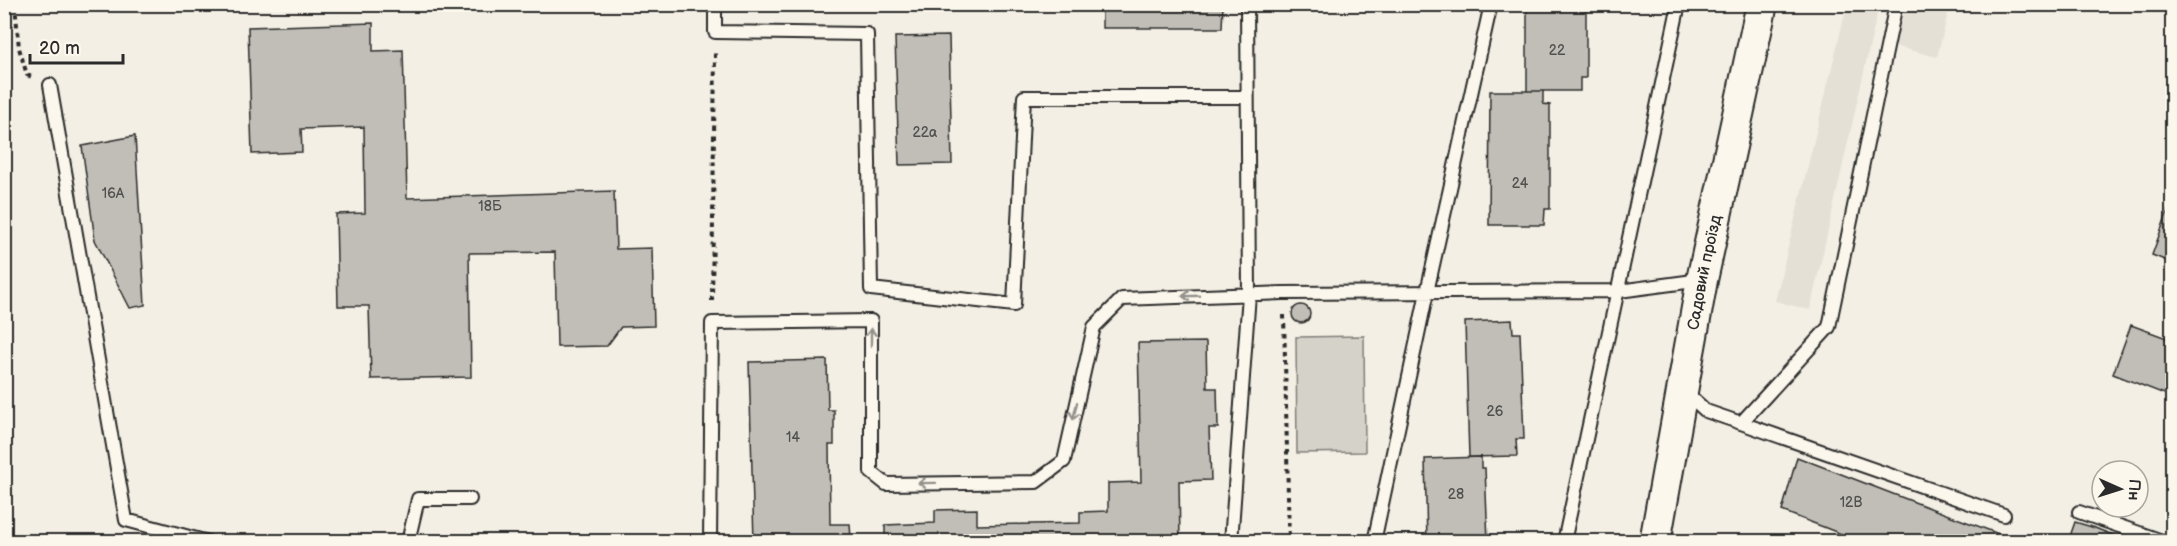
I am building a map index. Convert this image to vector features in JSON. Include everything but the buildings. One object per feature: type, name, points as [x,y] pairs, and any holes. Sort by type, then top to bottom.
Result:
[{"type":"street","name":"Садовий проїзд","points":[[1655,542],[1702,280],[1762,4]]},
{"type":"lane","points":[[715,4],[715,32],[867,34],[870,289],[1014,305],[1024,97],[1246,97]]},
{"type":"lane","points":[[1231,542],[1249,294],[1247,4]]},
{"type":"lane","points":[[1374,542],[1491,4]]},
{"type":"lane","points":[[1564,542],[1679,4]]},
{"type":"lane","points":[[1742,423],[1828,327],[1896,4]]},
{"type":"lane","points":[[50,85],[126,520],[208,542]]},
{"type":"lane","points":[[710,542],[712,322],[871,321],[871,472],[886,484],[1036,482],[1064,461],[1094,327],[1122,299],[1249,294],[1619,291],[1702,280]]},
{"type":"lane","points":[[1683,390],[1706,411],[2004,515]]},
{"type":"lane","points":[[408,542],[418,499],[470,499]]},
{"type":"lane","points":[[2079,512],[2165,542]]},
{"type":"path","points":[[15,4],[19,48],[27,75],[50,85]]},
{"type":"path","points":[[712,322],[715,32]]},
{"type":"path","points":[[1283,294],[1289,542]]},
{"type":"shaded area","points":[[1847,5],[1879,5],[1810,310],[1775,301]]},
{"type":"shaded area","points":[[1905,5],[1950,5],[1937,57],[1894,46]]},
{"type":"shaded area","points":[[1364,336],[1365,452],[1297,453],[1296,337]]}]
